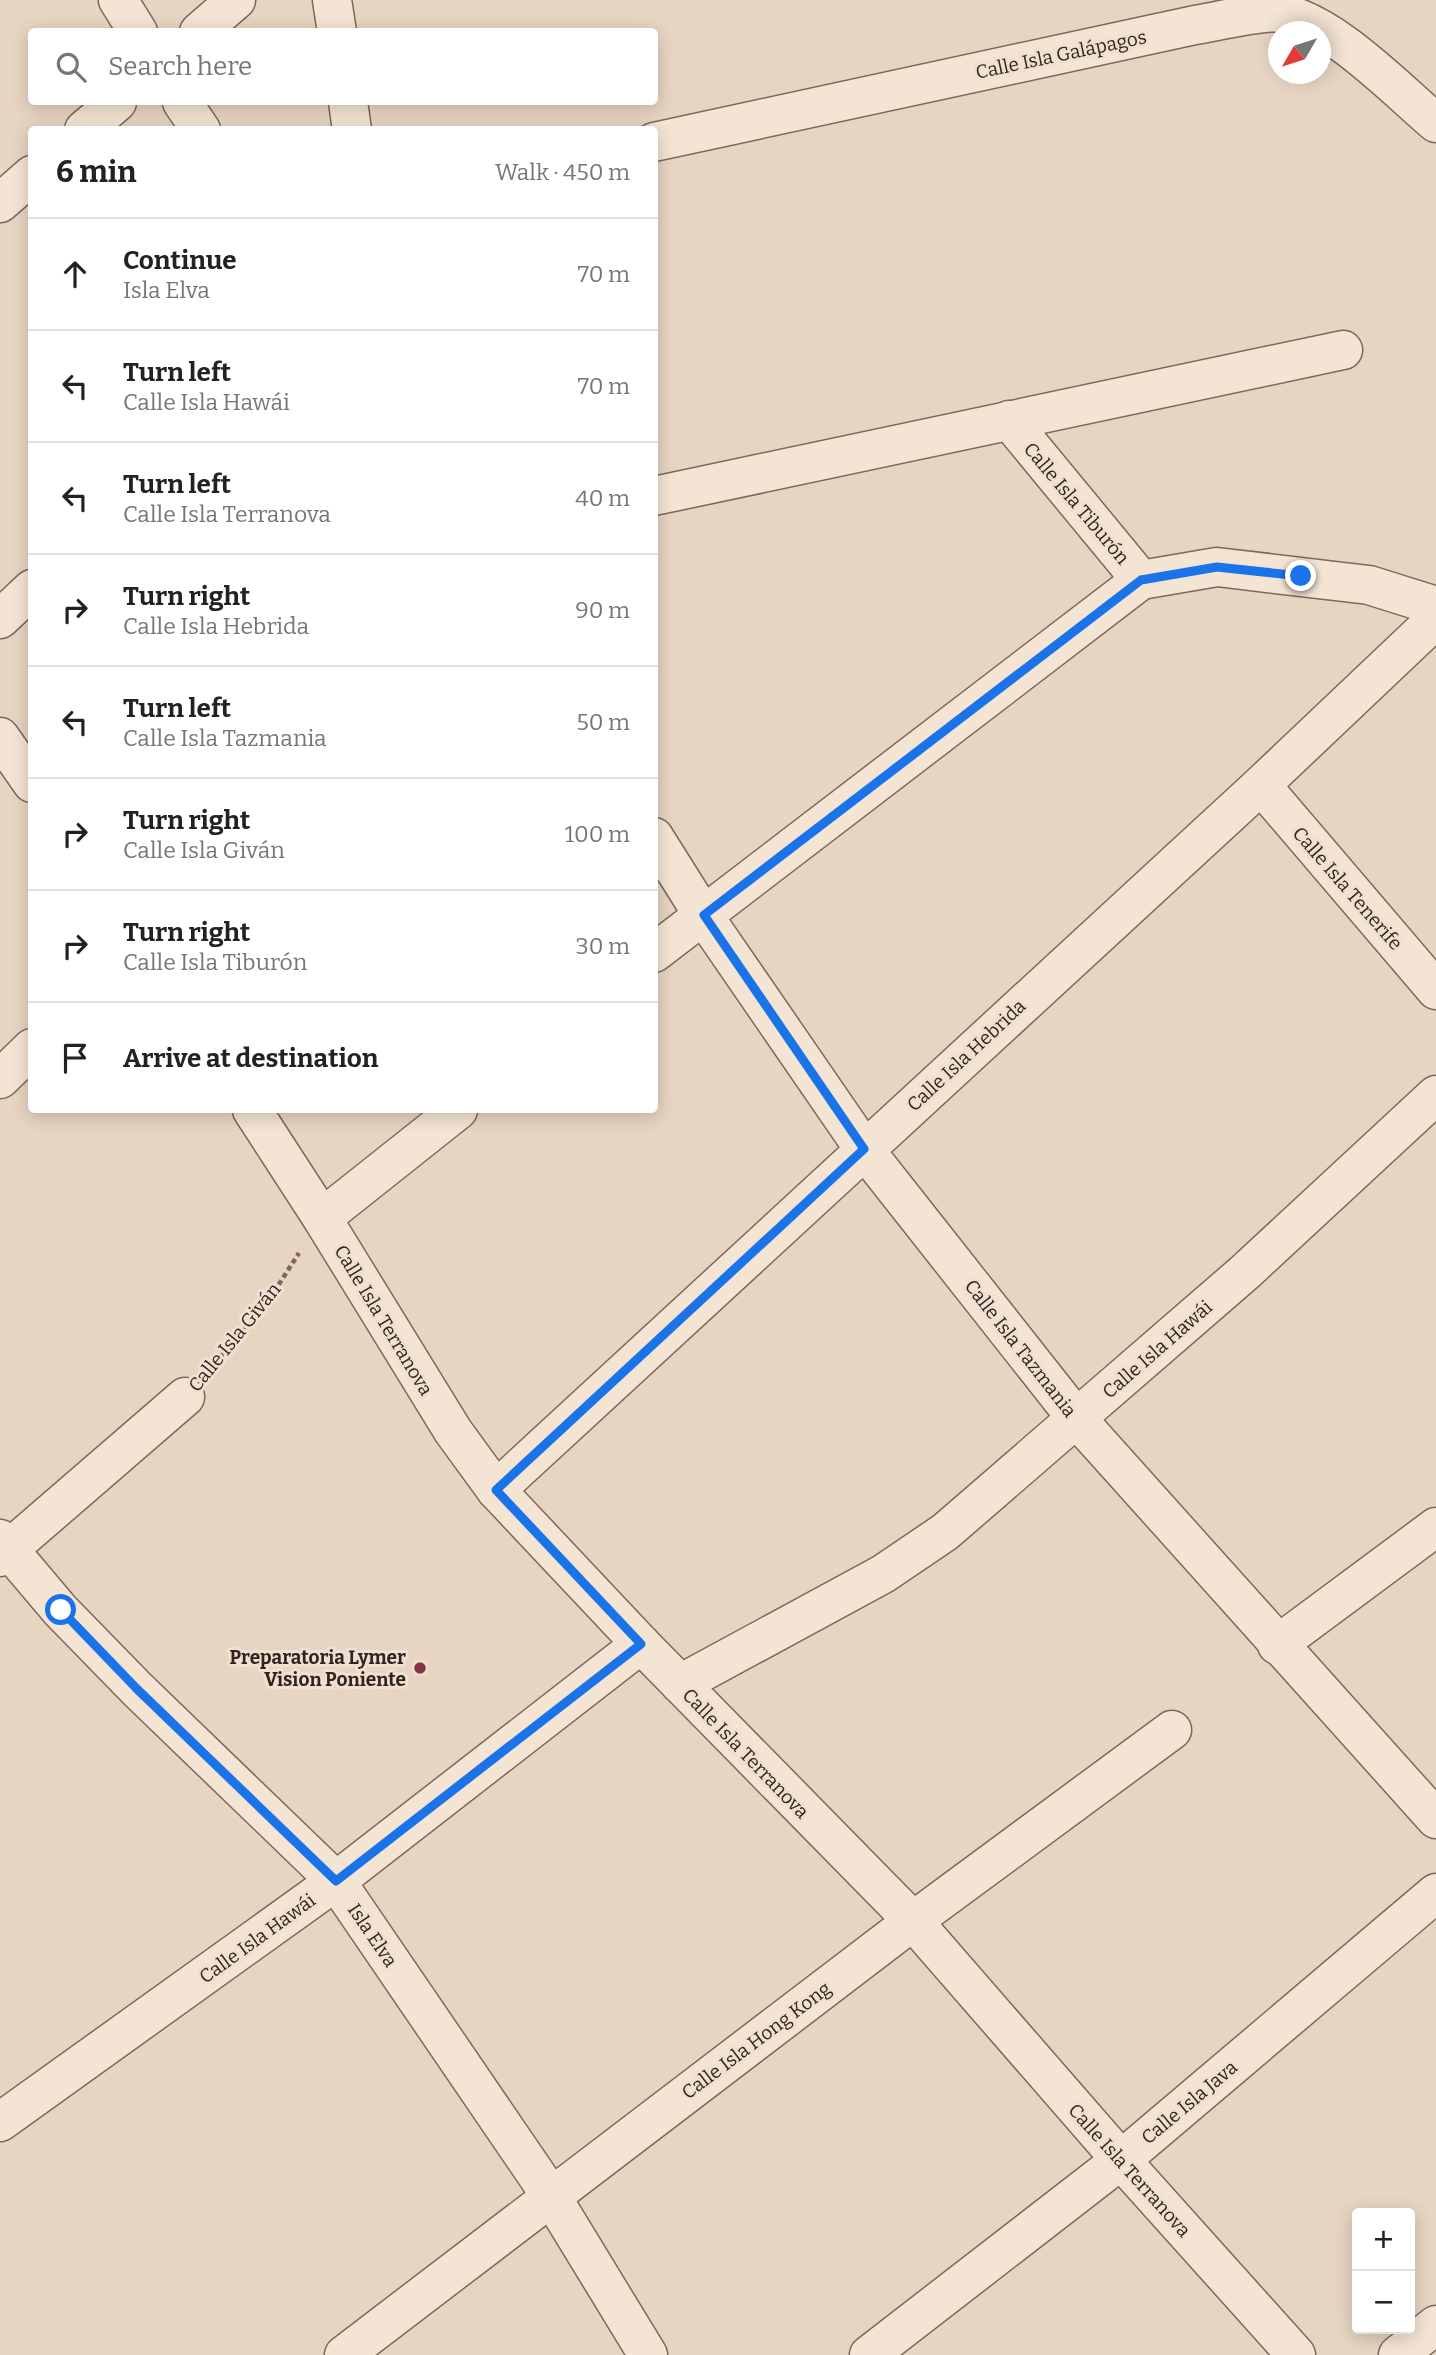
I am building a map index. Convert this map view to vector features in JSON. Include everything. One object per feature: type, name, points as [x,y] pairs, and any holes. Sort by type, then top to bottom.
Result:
[{"type":"street","points":[[118,0],[136,28]]},
{"type":"street","points":[[204,28],[236,0]]},
{"type":"street","points":[[332,0],[336,28]]},
{"type":"street","name":"Calle Isla Galápagos","points":[[658,141],[1195,25],[1278,12],[1312,23],[1354,53],[1436,123]]},
{"type":"street","points":[[89,126],[113,105]]},
{"type":"street","points":[[184,105],[198,126]]},
{"type":"street","points":[[348,105],[351,126]]},
{"type":"street","points":[[0,203],[28,178]]},
{"type":"street","points":[[658,495],[1343,350]]},
{"type":"street","name":"Calle Isla Tiburón","points":[[1009,420],[1141,580],[1217,567],[1369,585],[1436,606]]},
{"type":"street","points":[[658,950],[1141,580]]},
{"type":"street","points":[[0,619],[28,593]]},
{"type":"street","name":"Calle Isla Hebrida","points":[[496,1490],[1261,785],[1436,620]]},
{"type":"street","points":[[0,737],[28,777]]},
{"type":"street","name":"Calle Isla Tenerife","points":[[1261,785],[1436,990]]},
{"type":"street","name":"Calle Isla Tazmania","points":[[658,843],[864,1149],[1077,1419],[1277,1645],[1436,1819]]},
{"type":"street","points":[[0,1079],[28,1052]]},
{"type":"street","name":"Calle Isla Hawái","points":[[680,1684],[883,1574],[945,1532],[1244,1273],[1436,1095]]},
{"type":"street","name":"Calle Isla Terranova","points":[[254,1113],[322,1218],[420,1380],[496,1490],[641,1644],[913,1921],[1121,2160],[1296,2355]]},
{"type":"street","points":[[322,1218],[454,1113]]},
{"type":"street","name":"Calle Isla Giván","points":[[3,1549],[185,1397]]},
{"type":"street","points":[[1277,1645],[1436,1527]]},
{"type":"street","name":"Isla Elva","points":[[3,1549],[137,1689],[336,1881],[551,2196],[648,2355]]},
{"type":"street","name":"Calle Isla Hawái","points":[[0,2122],[336,1881],[641,1644]]},
{"type":"street","name":"Calle Isla Hong Kong","points":[[344,2355],[913,1921],[1172,1730]]},
{"type":"street","name":"Calle Isla Java","points":[[869,2355],[1121,2160],[1436,1893]]},
{"type":"street","points":[[1398,2355],[1436,2325]]},
{"type":"path","name":"Calle Isla Giván","points":[[185,1397],[262,1309],[322,1218]]},
{"type":"place","name":"Preparatoria Lymer Vision Poniente","points":[[420,1668]]},
{"type":"route","points":[[61,1610],[137,1689],[336,1881],[641,1644],[496,1490],[864,1149],[704,915],[1141,580],[1217,567],[1301,576]]}]
